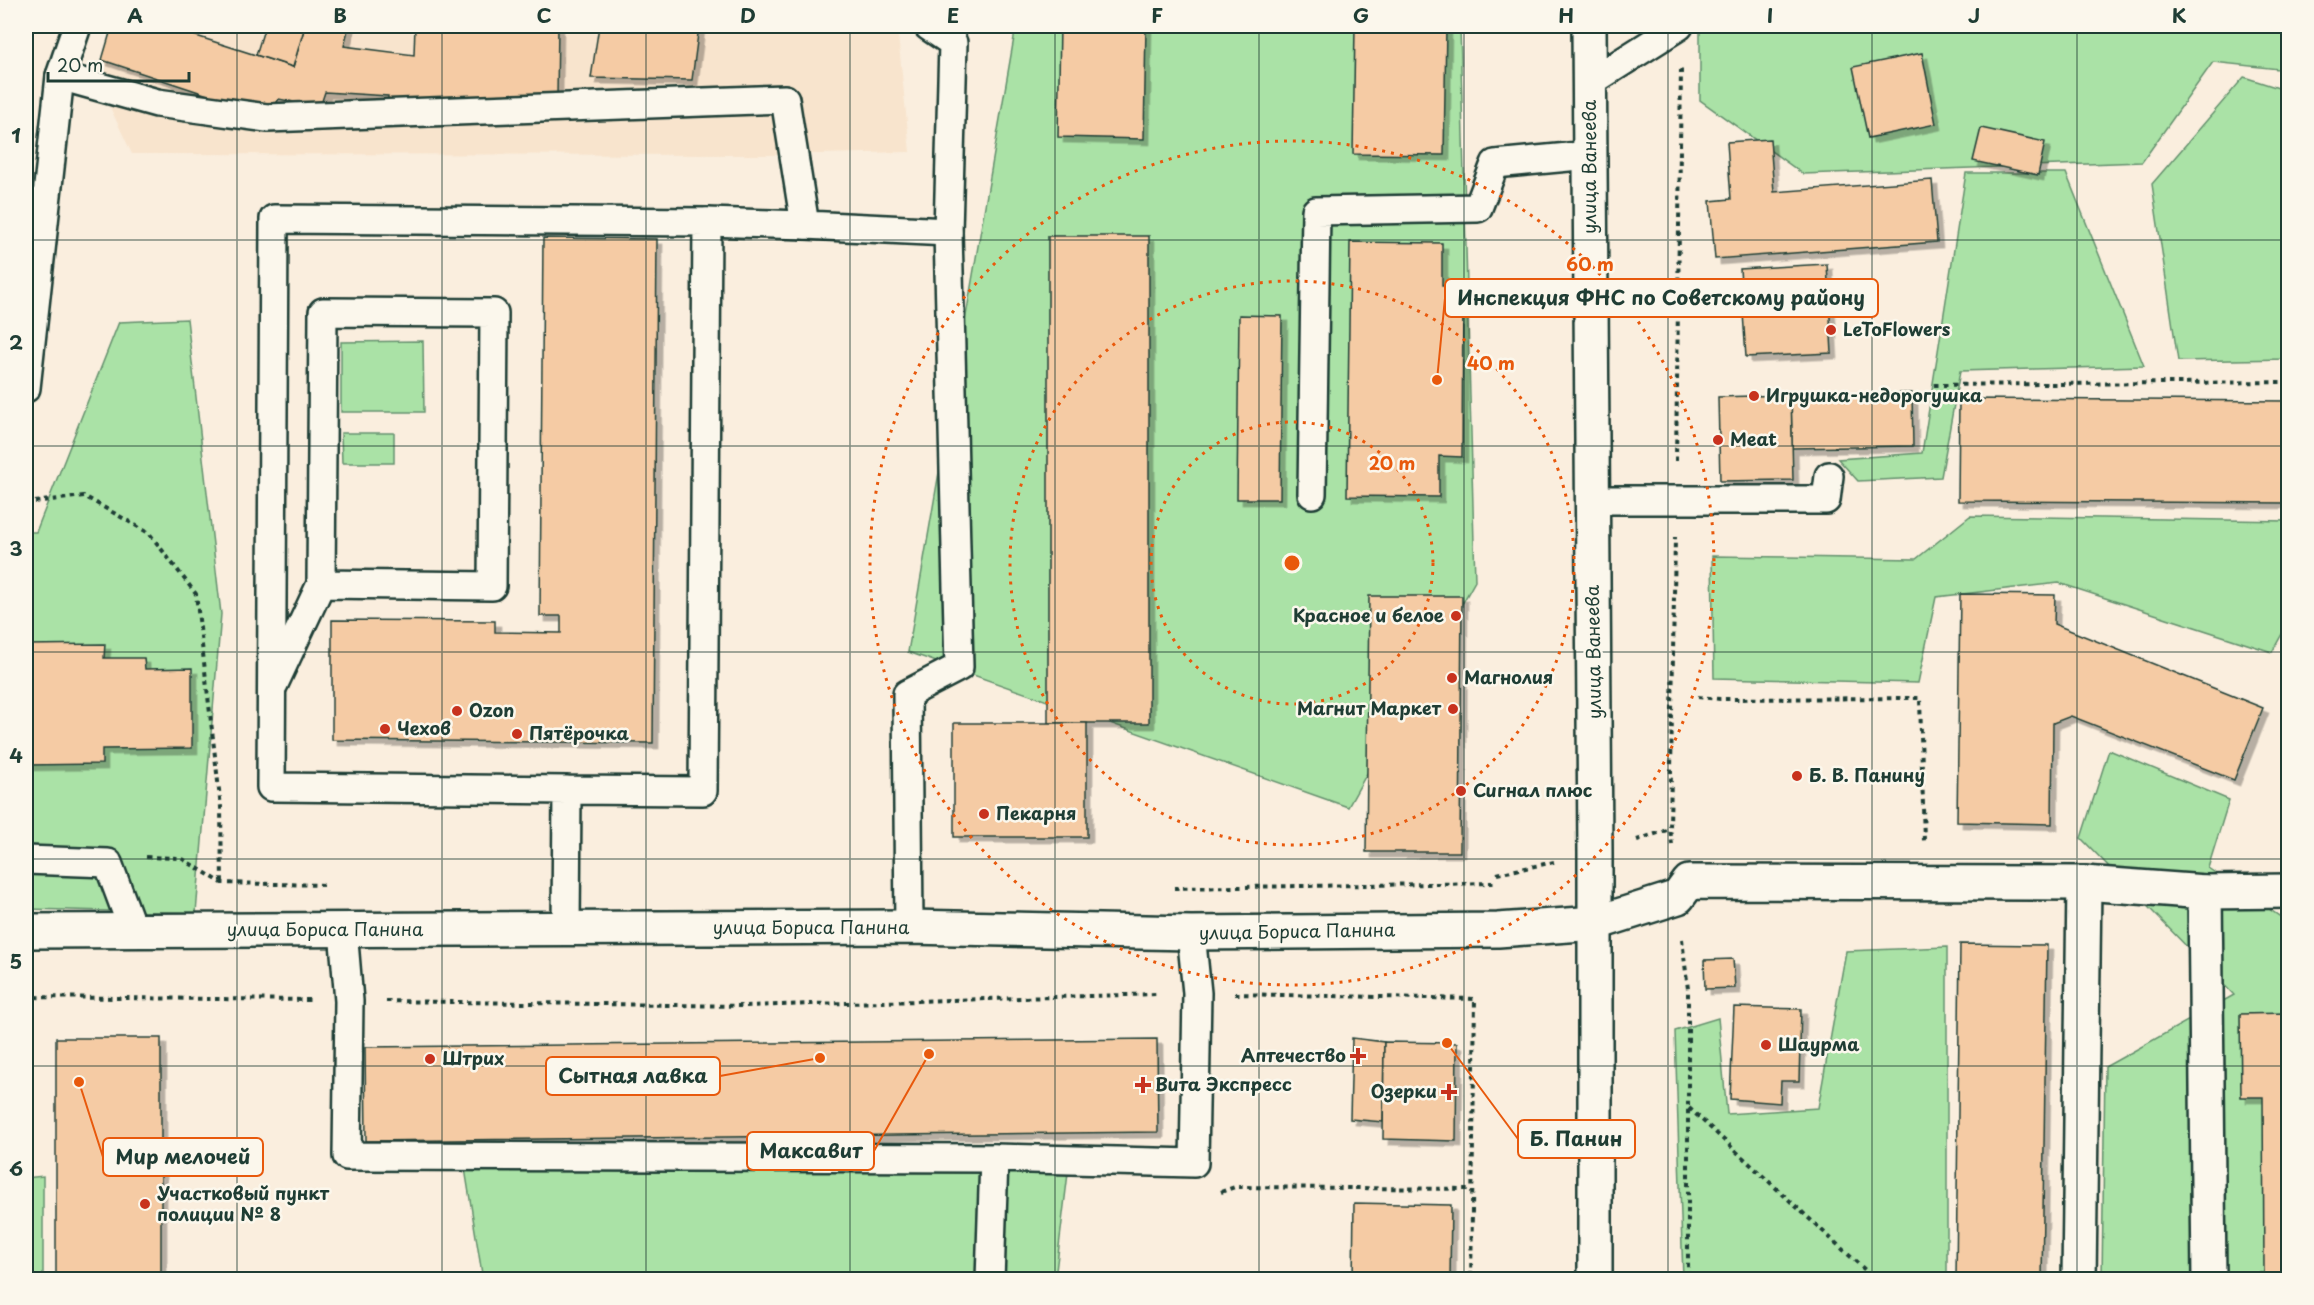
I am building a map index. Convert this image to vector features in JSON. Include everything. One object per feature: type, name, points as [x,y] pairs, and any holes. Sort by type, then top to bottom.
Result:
[{"type":"street","name":"улица Ванеева","points":[[1589,26],[1596,923],[1595,1280]]},
{"type":"street","name":"улица Бориса Панина","points":[[26,931],[909,927],[1191,933],[1498,930],[1596,923],[1678,897],[1689,882],[1925,881]]},
{"type":"street","points":[[1925,881],[2084,883],[2205,892],[2289,891]]},
{"type":"street","points":[[2079,1280],[2084,883]]},
{"type":"street","points":[[2205,892],[2209,1280]]},
{"type":"lane","points":[[26,387],[60,76],[77,26]]},
{"type":"lane","points":[[909,927],[907,694],[959,667],[948,231],[954,34],[928,26]]},
{"type":"lane","points":[[1589,83],[1679,26]]},
{"type":"lane","points":[[60,76],[157,103],[267,118],[784,99],[805,225]]},
{"type":"lane","points":[[1312,494],[1316,211],[1478,208],[1495,164],[1590,155]]},
{"type":"lane","points":[[707,222],[703,791],[271,787],[274,219],[707,222],[948,231]]},
{"type":"lane","points":[[271,690],[321,584],[323,312],[494,313],[492,586],[321,584]]},
{"type":"lane","points":[[1592,500],[1826,500],[1829,476]]},
{"type":"lane","points":[[566,928],[567,790]]},
{"type":"lane","points":[[26,860],[108,863],[133,930]]},
{"type":"lane","points":[[343,930],[349,1000],[347,1156],[994,1158],[1194,1163],[1197,993],[1191,933]]},
{"type":"lane","points":[[990,1280],[994,1158]]},
{"type":"path","points":[[1934,385],[2289,382]]},
{"type":"path","points":[[26,503],[84,496],[149,533],[196,594],[222,807],[222,883],[225,930]]},
{"type":"path","points":[[1698,697],[1720,699],[1920,698],[1925,881]]},
{"type":"path","points":[[1688,989],[1688,1280]]},
{"type":"path","points":[[26,997],[744,1006],[1197,993],[1475,999],[1471,1280]]},
{"type":"path","points":[[1688,1107],[1876,1280]]},
{"type":"path","points":[[1212,1194],[1235,1187],[1472,1189]]},
{"type":"shaded area","points":[[112,26],[897,26],[910,152],[770,155],[132,154],[100,86],[102,60]]},
{"type":"green space","points":[[1016,26],[1460,26],[1475,581],[1348,807],[908,652]]},
{"type":"green space","points":[[1700,26],[2288,26],[2288,70],[2213,62],[2142,162],[1803,174],[1700,100]]},
{"type":"green space","points":[[2244,77],[2288,91],[2288,359],[2178,361],[2152,184]]},
{"type":"green space","points":[[1966,173],[2066,173],[2144,366],[1960,371],[1941,477],[1858,481],[1838,459],[1922,453]]},
{"type":"green space","points":[[187,319],[221,614],[196,913],[26,909],[26,532],[36,532],[119,322]]},
{"type":"green space","points":[[423,341],[424,412],[341,412],[341,342]]},
{"type":"green space","points":[[341,433],[394,433],[394,463],[342,463]]},
{"type":"green space","points":[[1970,516],[2288,521],[2288,623],[2272,652],[2059,583],[1936,597],[1918,683],[1714,678],[1712,556],[1916,559]]},
{"type":"green space","points":[[2109,750],[2229,800],[2208,868],[2288,922],[2288,1279],[2102,1279],[2105,1067],[2234,995],[2081,838]]},
{"type":"green space","points":[[1947,947],[1947,1279],[1683,1279],[1675,1031],[1718,1018],[1727,1114],[1818,1108],[1846,951]]},
{"type":"green space","points":[[463,1156],[1070,1157],[1055,1279],[483,1280]]},
{"type":"green space","points":[[43,1176],[43,1279],[26,1279],[26,1178]]},
{"type":"building","points":[[112,26],[165,26],[293,67],[305,26],[349,26],[344,46],[414,55],[415,26],[558,26],[557,98],[388,104],[388,96],[325,92],[320,107],[279,99],[272,109],[211,96],[102,60]]},
{"type":"building","points":[[265,26],[305,26],[293,67],[256,55]]},
{"type":"building","points":[[599,26],[699,26],[692,80],[591,78]]},
{"type":"building","points":[[1060,26],[1146,26],[1144,139],[1058,137]]},
{"type":"building","points":[[1355,26],[1446,26],[1444,155],[1353,154]]},
{"type":"building","points":[[1922,53],[1936,124],[1868,138],[1853,67]]},
{"type":"building","points":[[1981,128],[2045,142],[2038,175],[1973,161]]},
{"type":"building","points":[[1770,139],[1774,192],[1932,180],[1937,242],[1715,259],[1710,201],[1731,199],[1727,142]]},
{"type":"building","points":[[1048,236],[1149,236],[1149,723],[1048,723]]},
{"type":"building","points":[[543,238],[657,239],[653,743],[332,740],[332,620],[495,621],[495,632],[561,633],[561,616],[540,616]]},
{"type":"building","points":[[1350,242],[1442,243],[1442,286],[1463,286],[1462,457],[1439,456],[1439,497],[1347,496]]},
{"type":"building","points":[[1827,264],[1832,353],[1746,357],[1740,269]]},
{"type":"building","points":[[1239,315],[1282,316],[1280,499],[1237,499]]},
{"type":"building","points":[[1912,393],[1913,446],[1792,448],[1791,395]]},
{"type":"building","points":[[1791,395],[1793,480],[1720,481],[1718,397]]},
{"type":"building","points":[[1959,399],[2288,401],[2288,503],[1958,501]]},
{"type":"building","points":[[1960,594],[2055,595],[2054,624],[2263,708],[2234,780],[2071,716],[2053,723],[2052,824],[1957,822]]},
{"type":"building","points":[[1369,596],[1462,596],[1460,852],[1366,852]]},
{"type":"building","points":[[105,644],[104,658],[144,658],[145,669],[192,668],[192,748],[102,749],[102,764],[26,765],[26,645]]},
{"type":"building","points":[[954,723],[1087,723],[1087,837],[954,837]]},
{"type":"building","points":[[1960,944],[2047,945],[2042,1280],[1956,1280]]},
{"type":"building","points":[[1733,959],[1735,988],[1705,989],[1704,960]]},
{"type":"building","name":"Шаурма","points":[[1734,1007],[1801,1009],[1799,1081],[1781,1081],[1780,1103],[1730,1099]]},
{"type":"building","points":[[2288,1013],[2288,1280],[2241,1280],[2240,1273],[2264,1273],[2263,1097],[2241,1097],[2240,1014]]},
{"type":"building","points":[[56,1038],[161,1038],[161,1280],[56,1280]]},
{"type":"building","points":[[1352,1038],[1384,1042],[1383,1122],[1350,1119]]},
{"type":"building","points":[[1157,1039],[1158,1132],[366,1141],[365,1047]]},
{"type":"building","points":[[1384,1042],[1457,1043],[1456,1141],[1383,1139]]},
{"type":"building","points":[[1354,1203],[1451,1205],[1450,1280],[1353,1280]]},
{"type":"place","name":"LeToFlowers","points":[[1831,330]]},
{"type":"place","name":"Инспекция ФНС по Советскому району","points":[[1437,380]]},
{"type":"place","name":"Игрушка-недорогушка","points":[[1754,396]]},
{"type":"place","name":"Meat","points":[[1718,440]]},
{"type":"place","name":"Красное и белое","points":[[1456,616]]},
{"type":"place","name":"Магнолия","points":[[1452,678]]},
{"type":"place","name":"Магнит Маркет","points":[[1453,709]]},
{"type":"place","name":"Ozon","points":[[457,711]]},
{"type":"place","name":"Чехов","points":[[385,729]]},
{"type":"place","name":"Пятёрочка","points":[[517,734]]},
{"type":"place","name":"Б. В. Панину","points":[[1797,776]]},
{"type":"place","name":"Сигнал плюс","points":[[1461,791]]},
{"type":"place","name":"Пекарня","points":[[984,814]]},
{"type":"place","name":"Б. Панин","points":[[1447,1043]]},
{"type":"place","name":"Шаурма","points":[[1766,1045]]},
{"type":"place","name":"Максавит","points":[[929,1054]]},
{"type":"place","name":"Аптечество","points":[[1358,1056]]},
{"type":"place","name":"Сытная лавка","points":[[820,1058]]},
{"type":"place","name":"Штрих","points":[[430,1059]]},
{"type":"place","name":"Мир мелочей","points":[[79,1082]]},
{"type":"place","name":"Вита Экспресс","points":[[1143,1085]]},
{"type":"place","name":"Озерки","points":[[1449,1092]]},
{"type":"place","name":"Участковый пункт полиции № 8","points":[[145,1204]]}]
